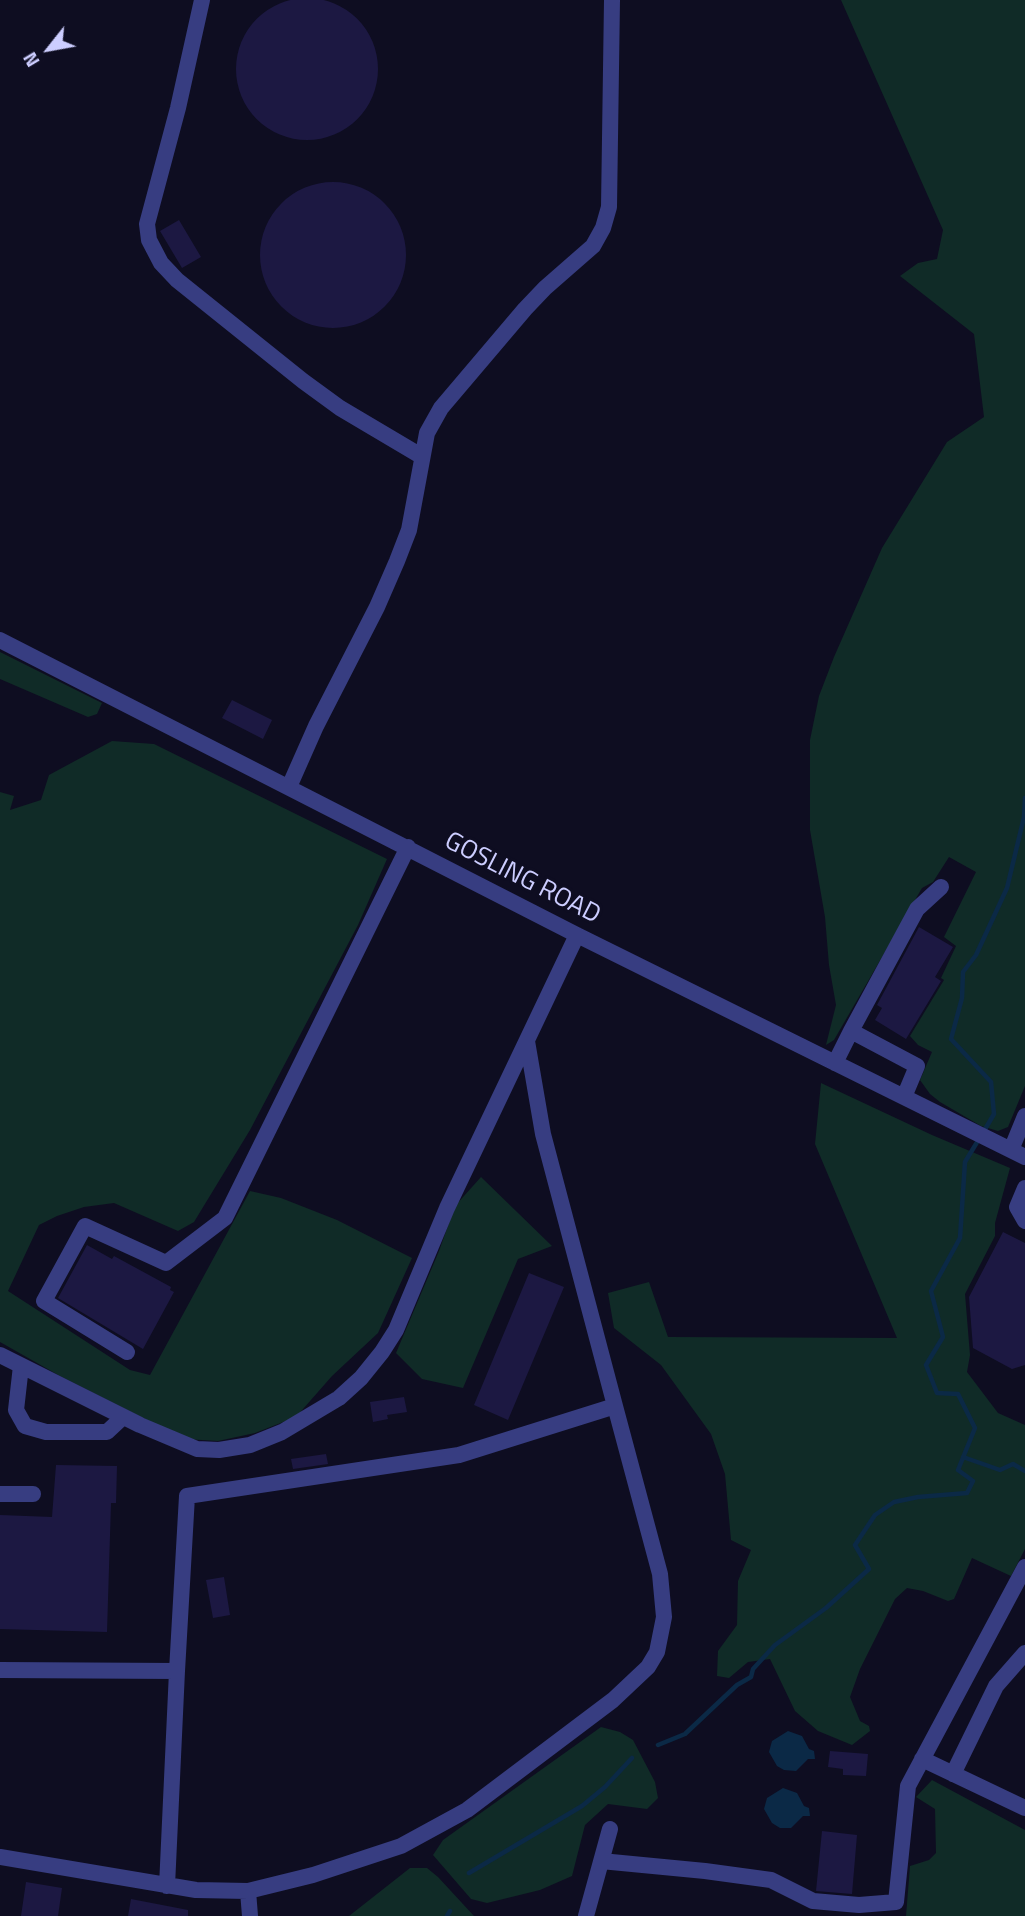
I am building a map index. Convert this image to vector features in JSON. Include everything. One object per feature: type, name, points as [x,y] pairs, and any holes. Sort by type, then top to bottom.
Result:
[{"type":"street","points":[[202,0],[178,108],[147,224],[149,240],[161,263],[177,280],[292,372],[340,408],[421,456]]},
{"type":"street","points":[[289,787],[397,561],[409,530],[427,433],[441,408],[532,302],[593,246],[603,228],[608,206],[612,0]]},
{"type":"street","name":"GOSLING ROAD","points":[[0,640],[577,935],[1018,1153]]},
{"type":"street","points":[[127,1352],[44,1301],[85,1226],[166,1263],[225,1218],[408,847]]},
{"type":"street","points":[[835,1063],[917,909],[942,887]]},
{"type":"street","points":[[0,1355],[123,1417],[197,1449],[219,1450],[250,1445],[310,1418],[339,1398],[361,1378],[396,1331],[447,1208],[577,935]]},
{"type":"street","points":[[851,1031],[917,1066],[904,1097]]},
{"type":"street","points":[[0,1857],[196,1890],[248,1891],[278,1885],[401,1846],[441,1826],[467,1810],[613,1700],[648,1667],[662,1637],[664,1617],[660,1574],[543,1134],[527,1041]]},
{"type":"street","points":[[1018,1153],[1025,1116]]},
{"type":"street","points":[[1025,1188],[1017,1207],[1025,1221]]},
{"type":"street","points":[[21,1366],[16,1410],[25,1426],[46,1432],[107,1433],[123,1417]]},
{"type":"street","points":[[167,1885],[187,1496],[459,1455],[615,1406]]},
{"type":"street","points":[[0,1494],[33,1494]]},
{"type":"street","points":[[601,1861],[771,1880],[813,1901],[859,1905],[896,1902],[908,1786],[1025,1567]]},
{"type":"street","points":[[953,1774],[996,1686],[1025,1653]]},
{"type":"street","points":[[0,1670],[177,1671]]},
{"type":"street","points":[[922,1759],[1025,1808]]},
{"type":"street","points":[[586,1916],[610,1829]]},
{"type":"street","points":[[248,1891],[250,1916]]},
{"type":"green space","points":[[841,0],[1025,0],[1025,1086],[1008,1127],[998,1131],[981,1126],[930,1094],[920,1080],[932,1052],[918,1045],[910,1036],[944,980],[941,978],[956,946],[944,937],[976,872],[949,857],[933,882],[922,888],[834,1040],[826,1045],[836,1005],[810,830],[810,740],[819,696],[882,548],[947,442],[984,417],[974,334],[900,276],[918,263],[937,259],[943,230]]},
{"type":"green space","points":[[0,652],[102,703],[97,714],[88,717],[0,679]]},
{"type":"green space","points":[[112,741],[154,744],[387,859],[358,925],[250,1130],[194,1222],[178,1231],[114,1203],[84,1207],[57,1216],[39,1225],[8,1291],[130,1370],[150,1375],[250,1191],[281,1198],[337,1220],[412,1258],[378,1333],[332,1376],[296,1417],[255,1433],[218,1441],[185,1439],[60,1376],[0,1342],[0,792],[14,796],[10,810],[41,800],[49,775]]},
{"type":"green space","points":[[821,1083],[1010,1168],[995,1223],[995,1236],[965,1294],[970,1355],[967,1372],[998,1413],[1025,1425],[1025,1549],[1011,1576],[972,1558],[954,1599],[948,1601],[907,1588],[895,1599],[860,1669],[850,1697],[860,1721],[869,1726],[870,1731],[852,1745],[818,1731],[795,1711],[770,1659],[748,1662],[729,1678],[717,1676],[718,1651],[737,1625],[738,1581],[751,1550],[731,1540],[725,1474],[711,1434],[661,1365],[614,1328],[608,1293],[649,1282],[668,1337],[897,1338],[815,1144]]},
{"type":"green space","points":[[481,1177],[552,1246],[518,1259],[463,1388],[422,1379],[396,1353],[455,1206]]},
{"type":"green space","points":[[601,1727],[620,1732],[633,1740],[655,1782],[658,1798],[647,1809],[608,1804],[585,1825],[572,1876],[540,1890],[487,1903],[471,1899],[433,1855],[443,1840]]},
{"type":"green space","points":[[932,1780],[1025,1830],[1025,1916],[906,1916],[910,1866],[929,1860],[936,1853],[935,1809],[916,1797]]},
{"type":"green space","points":[[410,1868],[427,1868],[474,1916],[349,1916]]},
{"type":"water","points":[[788,1731],[802,1736],[809,1749],[814,1751],[815,1759],[808,1759],[796,1771],[777,1766],[769,1752],[772,1741]]},
{"type":"water","points":[[783,1788],[797,1793],[804,1806],[809,1808],[810,1816],[803,1816],[791,1828],[780,1828],[772,1823],[764,1809],[767,1798]]},
{"type":"building","points":[[307,-2],[334,3],[357,19],[373,42],[378,69],[373,96],[357,119],[334,135],[307,140],[280,135],[257,119],[241,96],[236,69],[241,42],[257,19],[280,3]]},
{"type":"building","points":[[333,182],[361,188],[385,203],[400,227],[406,255],[400,283],[385,307],[361,322],[333,328],[305,322],[281,307],[266,283],[260,255],[266,227],[281,203],[305,188]]},
{"type":"building","points":[[179,220],[201,257],[182,268],[160,231]]},
{"type":"building","points":[[232,700],[272,720],[263,739],[222,718]]},
{"type":"building","points":[[919,927],[953,947],[935,977],[941,981],[906,1039],[875,1020],[882,1008],[877,1005]]},
{"type":"building","points":[[1003,1232],[1025,1243],[1025,1365],[1012,1369],[973,1348],[969,1297]]},
{"type":"building","points":[[87,1245],[112,1259],[114,1256],[171,1287],[170,1290],[174,1292],[143,1349],[58,1298]]},
{"type":"building","points":[[529,1273],[564,1287],[508,1420],[474,1405]]},
{"type":"building","points":[[404,1397],[407,1412],[387,1415],[388,1419],[373,1422],[370,1402]]},
{"type":"building","points":[[326,1454],[328,1464],[293,1469],[291,1459]]},
{"type":"building","points":[[56,1465],[117,1466],[116,1503],[111,1503],[107,1632],[0,1629],[0,1515],[52,1517]]},
{"type":"building","points":[[224,1577],[230,1615],[213,1618],[206,1580]]},
{"type":"building","points":[[830,1751],[868,1754],[866,1776],[843,1775],[843,1769],[828,1767]]},
{"type":"building","points":[[822,1831],[857,1835],[852,1894],[816,1891]]},
{"type":"building","points":[[26,1882],[62,1888],[58,1916],[21,1916]]},
{"type":"building","points":[[131,1899],[188,1910],[188,1916],[128,1916]]},
{"type":"waterway","points":[[984,1131],[994,1114],[991,1082],[951,1039],[962,998],[963,972],[976,955],[1007,888],[1024,817],[1025,798]]},
{"type":"waterway","points":[[658,1745],[685,1734],[737,1685],[751,1677],[753,1669],[775,1645],[826,1608],[869,1569],[855,1545],[875,1515],[894,1502],[967,1493],[973,1481],[958,1470],[975,1428],[958,1394],[937,1393],[926,1365],[943,1337],[931,1291],[960,1238],[965,1162],[979,1139]]},
{"type":"waterway","points":[[963,1457],[1000,1470],[1013,1464],[1025,1471]]},
{"type":"waterway","points":[[469,1873],[582,1806],[605,1787],[632,1758]]},
{"type":"waterway","points":[[447,1916],[450,1911]]}]
